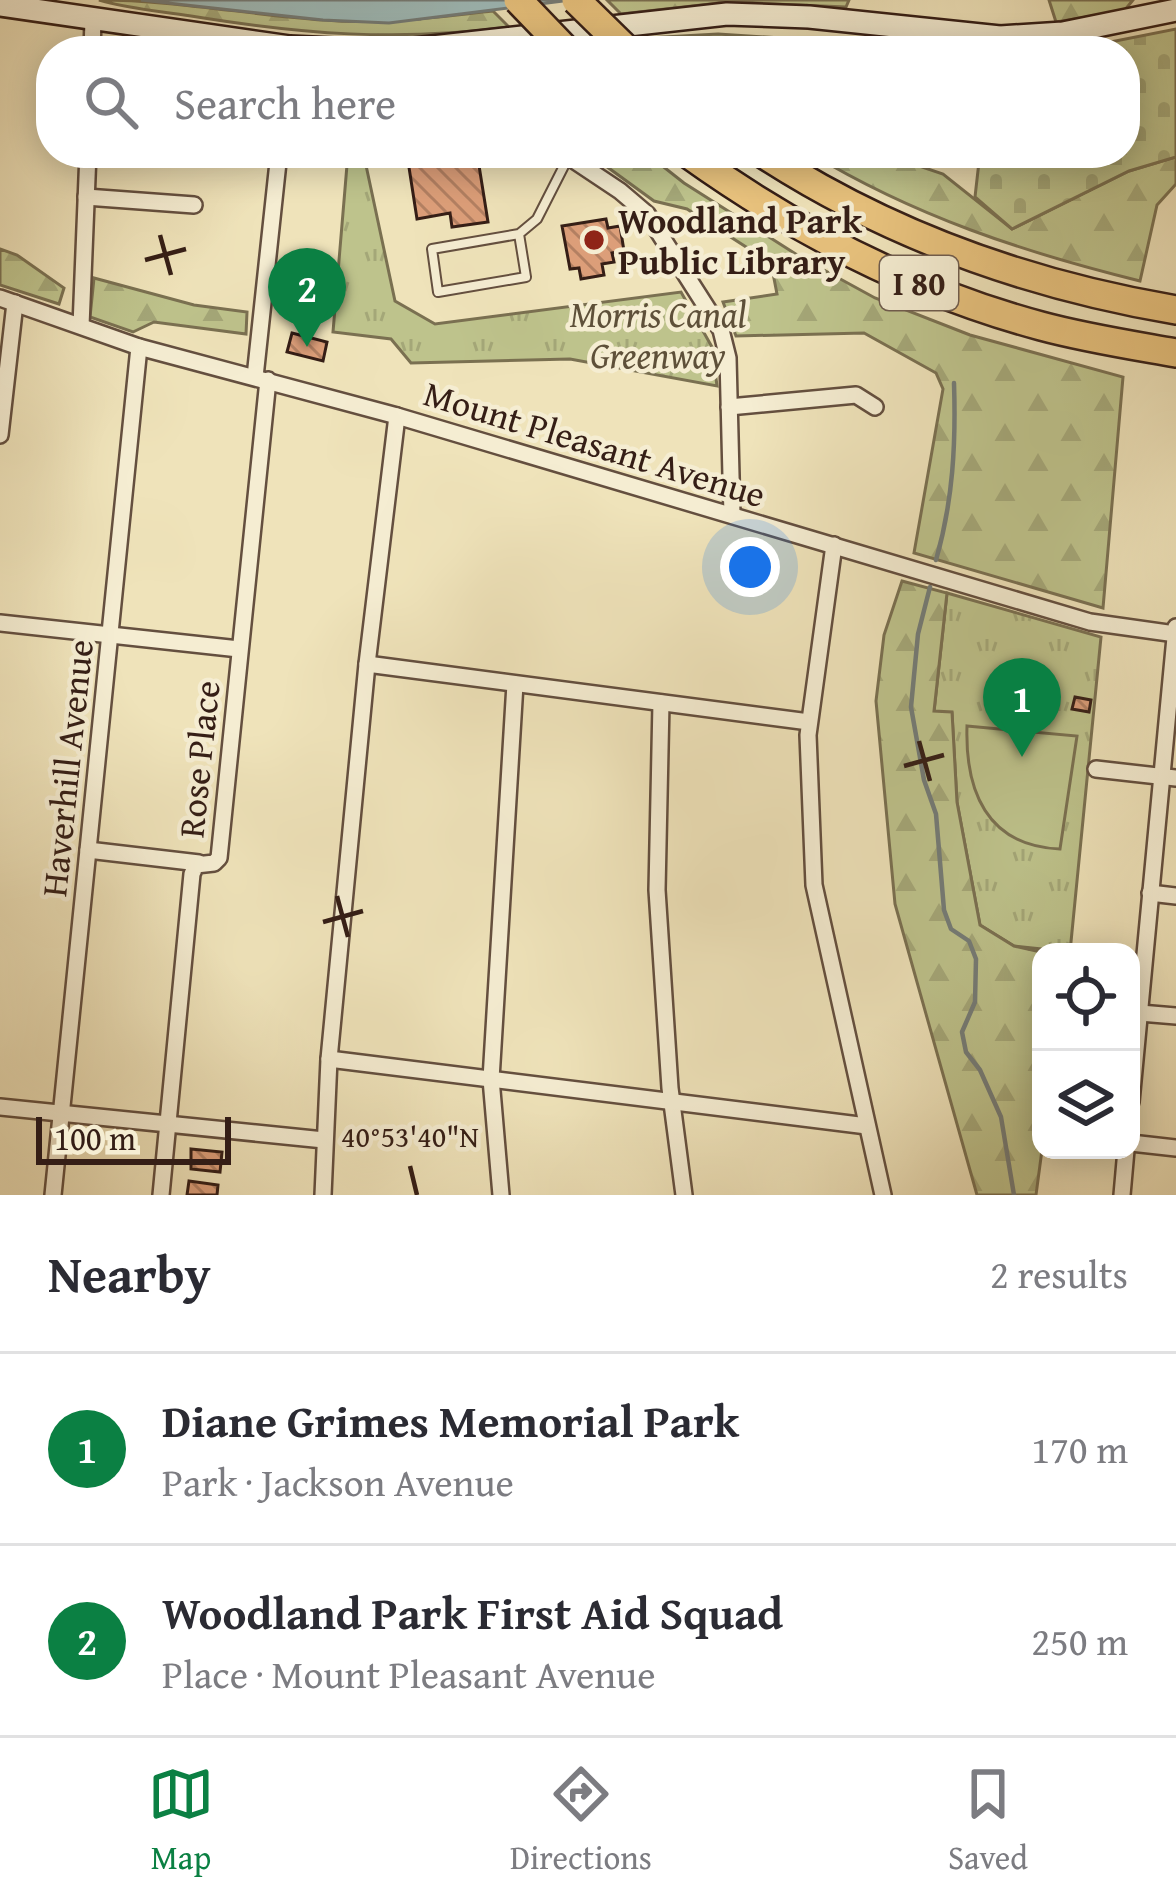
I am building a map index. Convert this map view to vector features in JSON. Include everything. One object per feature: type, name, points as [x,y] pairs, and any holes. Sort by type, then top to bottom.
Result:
[{"type":"highway","points":[[518,0],[553,36]]},
{"type":"highway","points":[[576,0],[613,36]]},
{"type":"highway","name":"I 80","points":[[711,168],[811,232],[914,280],[1039,326],[1176,353]]},
{"type":"highway","name":"I 80","points":[[788,168],[848,203],[974,259],[1060,286],[1176,310]]},
{"type":"main road","points":[[0,5],[202,36]]},
{"type":"main road","points":[[1040,36],[1176,10]]},
{"type":"main road","points":[[554,36],[728,14],[809,17],[927,36]]},
{"type":"street","points":[[92,36],[93,20]]},
{"type":"street","points":[[81,326],[87,168]]},
{"type":"street","name":"Rose Place","points":[[161,1195],[192,874],[199,863],[214,863],[219,858],[277,168]]},
{"type":"street","points":[[585,168],[633,201],[663,235],[721,330],[728,358],[732,515]]},
{"type":"street","points":[[86,197],[194,205]]},
{"type":"street","points":[[0,435],[8,300]]},
{"type":"street","name":"Mount Pleasant Avenue","points":[[8,300],[139,347],[397,416],[1090,622],[1176,634]]},
{"type":"street","name":"Haverhill Avenue","points":[[53,1195],[139,347]]},
{"type":"street","points":[[729,407],[856,395],[875,406]]},
{"type":"street","points":[[323,1195],[329,1059],[367,664],[397,416]]},
{"type":"street","points":[[834,545],[809,722],[818,914],[883,1195]]},
{"type":"street","points":[[0,623],[239,650]]},
{"type":"street","points":[[1176,624],[1169,777],[1150,893],[1140,1013],[1176,1016]]},
{"type":"street","points":[[367,664],[809,722]]},
{"type":"street","points":[[501,1195],[491,1079],[515,684]]},
{"type":"street","points":[[662,703],[656,853],[672,1102],[684,1195]]},
{"type":"street","points":[[1096,769],[1169,777]]},
{"type":"street","points":[[88,850],[199,863]]},
{"type":"street","points":[[1150,893],[1176,896]]},
{"type":"street","points":[[329,1059],[867,1126]]},
{"type":"street","points":[[0,1107],[324,1140]]},
{"type":"street","points":[[1140,1147],[1176,1148]]},
{"type":"street","points":[[1122,1195],[1127,1159]]},
{"type":"lane","points":[[519,234],[526,277],[438,292],[432,249],[519,234],[537,219],[560,168]]},
{"type":"green space","points":[[99,0],[345,21],[493,11],[509,27],[388,35],[311,31]]},
{"type":"green space","points":[[607,0],[849,0],[846,7],[728,2],[621,14]]},
{"type":"green space","points":[[1049,0],[1133,0],[1124,11],[1056,22]]},
{"type":"green space","points":[[1176,29],[1176,157],[1140,168],[1140,36]]},
{"type":"green space","points":[[1176,157],[1176,184],[1157,205],[1140,281],[970,230],[837,168],[925,168],[943,174],[1012,229],[1129,171]]},
{"type":"green space","name":"Morris Canal Greenway","points":[[347,168],[367,168],[395,301],[435,324],[681,292],[712,347],[717,386],[570,359],[411,363],[391,339],[333,332]]},
{"type":"green space","points":[[609,168],[665,168],[802,258],[875,298],[970,335],[1123,377],[1103,608],[914,553],[943,389],[936,373],[864,333],[736,336],[723,302],[777,294],[771,263],[687,209],[654,201]]},
{"type":"green space","points":[[978,168],[1139,168],[1012,229],[975,197]]},
{"type":"green space","points":[[0,249],[17,255],[64,288],[59,304],[0,285]]},
{"type":"green space","points":[[94,278],[194,305],[247,312],[246,334],[154,322],[133,332],[90,317]]},
{"type":"green space","points":[[902,581],[947,593],[934,711],[952,712],[957,802],[980,925],[1014,946],[1032,950],[1032,1159],[1041,1159],[1036,1195],[977,1195],[895,904],[876,701],[884,635]]},
{"type":"green space","points":[[947,593],[1101,637],[1071,943],[1014,946],[980,925],[957,802],[952,713],[934,712]]},
{"type":"green space","points":[[967,726],[1077,736],[1060,849],[1014,838],[985,810],[970,772]]},
{"type":"water","points":[[141,0],[571,0],[389,23]]},
{"type":"building","points":[[409,168],[479,168],[488,222],[452,227],[450,213],[417,219]]},
{"type":"building","name":"Woodland Park Public Library","points":[[606,219],[608,228],[620,226],[624,251],[612,253],[614,262],[602,264],[604,275],[581,279],[579,268],[570,269],[562,226]]},
{"type":"building","points":[[292,333],[327,342],[323,361],[287,352]]},
{"type":"building","points":[[1075,697],[1091,700],[1089,712],[1072,709]]},
{"type":"building","points":[[191,1149],[222,1152],[220,1172],[191,1169]]},
{"type":"building","points":[[189,1181],[218,1185],[217,1195],[187,1195]]},
{"type":"waterway","points":[[936,560],[952,472],[954,383]]},
{"type":"waterway","points":[[930,587],[918,634],[911,707],[924,780],[936,814],[944,910],[951,929],[969,941],[976,959],[975,1002],[962,1032],[966,1052],[980,1070],[1001,1117],[1014,1195]]},
{"type":"place","name":"Woodland Park Public Library","points":[[594,240]]},
{"type":"place","name":"Woodland Park First Aid Squad","points":[[307,347]]},
{"type":"place","name":"Diane Grimes Memorial Park","points":[[1022,757]]}]
